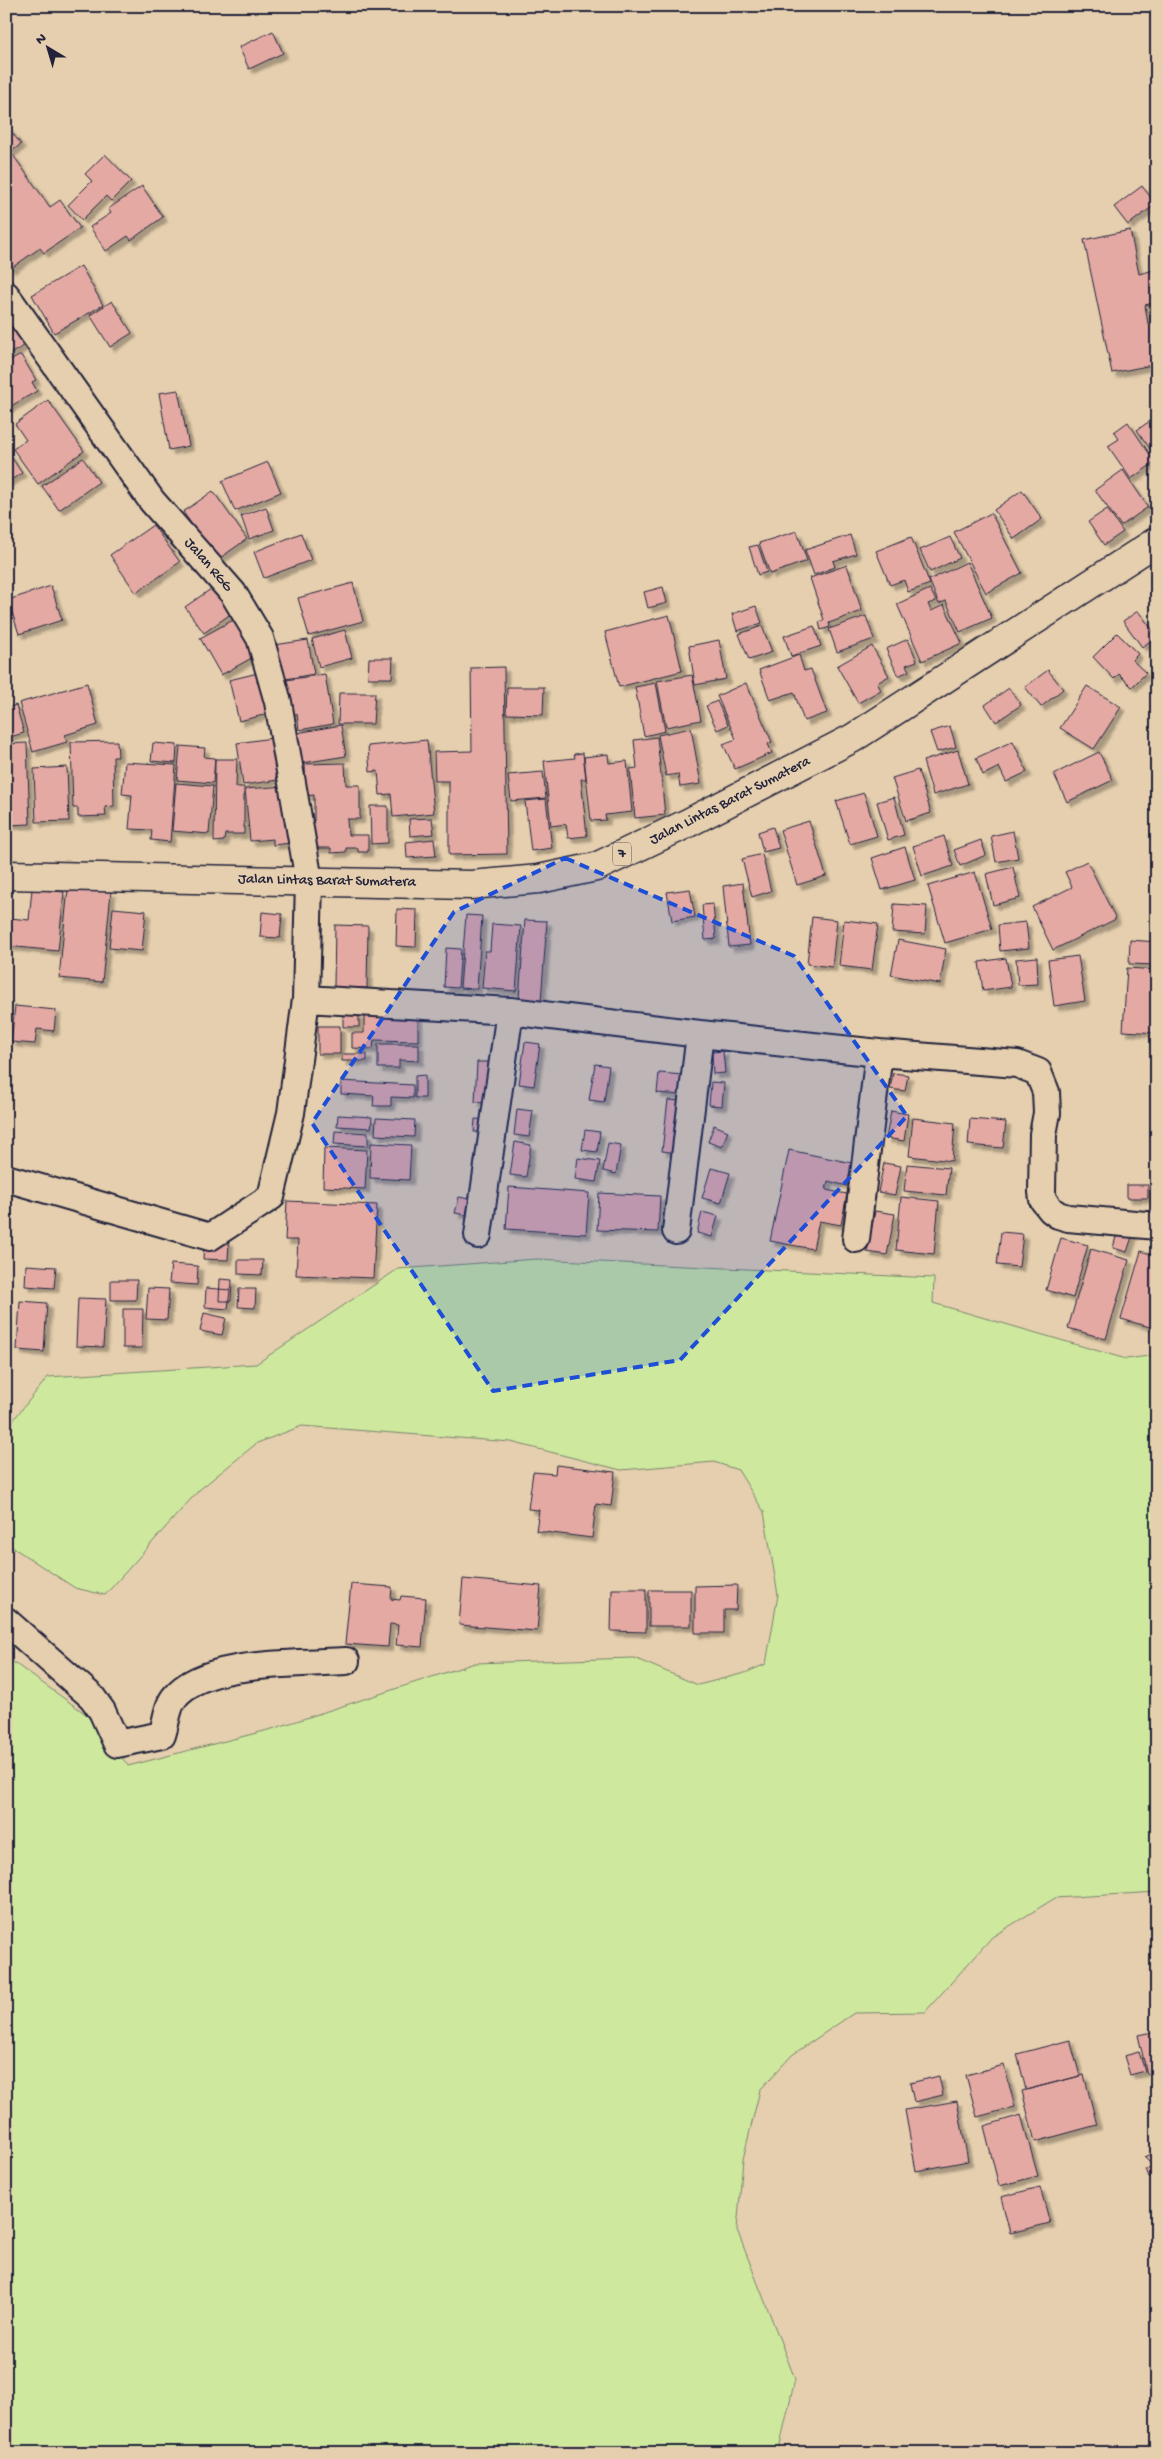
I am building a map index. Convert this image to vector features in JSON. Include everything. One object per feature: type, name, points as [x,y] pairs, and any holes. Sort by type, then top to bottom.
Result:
[{"type":"highway","name":"Jalan Lintas Barat Sumatera","points":[[6,875],[471,885],[539,880],[596,867],[712,811],[853,738],[1157,541]]},
{"type":"street","name":"Jalan RGG","points":[[6,295],[152,501],[233,593],[260,638],[278,702],[309,881],[306,999],[291,1113],[271,1197],[210,1238],[6,1178]]},
{"type":"street","points":[[306,999],[510,1010],[700,1034],[879,1053],[1017,1064],[1038,1072],[1046,1092],[1048,1113],[1043,1134],[1042,1192],[1048,1206],[1058,1215],[1068,1218],[1157,1226]]},
{"type":"street","points":[[478,1235],[510,1010]]},
{"type":"street","points":[[676,1231],[700,1034]]},
{"type":"street","points":[[856,1239],[879,1053]]},
{"type":"street","points":[[6,1621],[92,1697],[102,1711],[117,1744],[162,1735],[172,1700],[186,1686],[200,1678],[230,1670],[346,1661]]},
{"type":"highlighted area","points":[[565,858],[794,956],[907,1116],[680,1360],[493,1391],[312,1123],[454,912]]},
{"type":"green space","points":[[537,1259],[934,1278],[933,1303],[1126,1359],[1157,1355],[1157,1892],[1055,1898],[992,1937],[925,2012],[854,2013],[792,2055],[760,2090],[743,2159],[737,2230],[795,2379],[778,2453],[6,2453],[6,1657],[97,1722],[128,1766],[272,1729],[475,1663],[634,1658],[698,1685],[745,1673],[766,1664],[778,1595],[764,1512],[738,1470],[714,1462],[621,1470],[511,1442],[302,1426],[257,1443],[199,1490],[105,1595],[75,1588],[6,1543],[6,1429],[48,1377],[256,1364],[398,1269]]},
{"type":"building","points":[[273,31],[283,53],[249,69],[239,47]]},
{"type":"building","points":[[6,125],[21,144],[6,156]]},
{"type":"building","points":[[105,154],[131,181],[111,201],[106,196],[82,220],[68,205],[92,181],[85,174]]},
{"type":"building","points":[[13,155],[50,207],[60,200],[80,228],[44,253],[40,248],[10,269],[6,264],[6,160]]},
{"type":"building","points":[[142,186],[163,217],[131,240],[128,236],[106,251],[90,227],[111,213],[108,209]]},
{"type":"building","points":[[1142,186],[1156,204],[1128,225],[1114,207]]},
{"type":"building","points":[[1130,230],[1139,274],[1154,270],[1157,285],[1157,302],[1145,305],[1148,324],[1157,322],[1157,364],[1112,373],[1084,240]]},
{"type":"building","points":[[81,266],[103,305],[54,333],[32,295]]},
{"type":"building","points":[[112,301],[132,333],[110,347],[90,315]]},
{"type":"building","points":[[6,309],[29,343],[6,356]]},
{"type":"building","points":[[21,355],[36,380],[32,382],[37,391],[6,409],[6,363]]},
{"type":"building","points":[[178,390],[189,446],[169,450],[159,393]]},
{"type":"building","points":[[48,400],[84,451],[38,484],[13,449],[26,440],[15,424]]},
{"type":"building","points":[[1157,416],[1157,459],[1137,430]]},
{"type":"building","points":[[1128,422],[1155,462],[1131,479],[1108,446],[1119,439],[1114,432]]},
{"type":"building","points":[[8,452],[22,473],[6,483],[6,453]]},
{"type":"building","points":[[83,458],[99,482],[59,510],[42,486]]},
{"type":"building","points":[[268,462],[281,492],[235,511],[222,481]]},
{"type":"building","points":[[1123,470],[1148,507],[1121,526],[1095,490]]},
{"type":"building","points":[[1022,490],[1042,519],[1014,539],[994,510]]},
{"type":"building","points":[[213,491],[247,539],[220,558],[210,544],[207,546],[183,512]]},
{"type":"building","points":[[266,507],[274,530],[249,539],[241,516]]},
{"type":"building","points":[[1107,509],[1123,532],[1104,545],[1088,522]]},
{"type":"building","points":[[991,513],[1022,573],[986,593],[954,532]]},
{"type":"building","points":[[153,525],[180,562],[136,593],[110,555]]},
{"type":"building","points":[[797,531],[807,561],[770,574],[759,543]]},
{"type":"building","points":[[301,533],[311,560],[264,578],[254,552]]},
{"type":"building","points":[[850,535],[856,554],[833,561],[835,567],[814,575],[805,550]]},
{"type":"building","points":[[911,537],[930,584],[908,592],[904,580],[890,585],[876,551]]},
{"type":"building","points":[[950,537],[960,558],[930,572],[920,550]]},
{"type":"building","points":[[758,545],[767,572],[758,575],[749,547]]},
{"type":"building","points":[[967,562],[992,618],[960,632],[946,601],[939,604],[929,580]]},
{"type":"building","points":[[847,565],[862,611],[829,623],[830,627],[821,630],[819,622],[824,620],[810,578]]},
{"type":"building","points":[[221,582],[239,608],[204,633],[185,607]]},
{"type":"building","points":[[353,583],[363,621],[309,636],[298,598]]},
{"type":"building","points":[[51,586],[62,620],[19,634],[8,600]]},
{"type":"building","points":[[663,587],[667,603],[648,608],[644,592]]},
{"type":"building","points":[[930,589],[936,601],[928,604],[931,611],[944,605],[962,643],[922,661],[897,604]]},
{"type":"building","points":[[756,606],[762,623],[737,631],[732,614]]},
{"type":"building","points":[[1138,611],[1157,636],[1142,647],[1123,621]]},
{"type":"building","points":[[669,615],[682,671],[619,687],[605,632]]},
{"type":"building","points":[[866,616],[874,639],[837,652],[829,629]]},
{"type":"building","points":[[237,618],[257,655],[221,675],[200,638]]},
{"type":"building","points":[[762,626],[772,652],[749,660],[739,634]]},
{"type":"building","points":[[814,626],[821,646],[791,656],[784,636]]},
{"type":"building","points":[[345,630],[352,658],[319,667],[312,639]]},
{"type":"building","points":[[1117,633],[1138,654],[1132,660],[1146,673],[1132,687],[1119,674],[1114,679],[1093,657]]},
{"type":"building","points":[[908,639],[917,661],[906,665],[909,671],[898,676],[886,649]]},
{"type":"building","points":[[308,640],[314,674],[280,680],[274,645]]},
{"type":"building","points":[[719,640],[726,679],[695,685],[689,646]]},
{"type":"building","points":[[872,646],[889,676],[877,683],[881,690],[858,703],[837,666]]},
{"type":"building","points":[[799,655],[804,671],[811,669],[827,713],[804,721],[794,692],[770,700],[759,670]]},
{"type":"building","points":[[369,658],[393,658],[392,678],[368,678]]},
{"type":"building","points":[[504,667],[507,854],[449,855],[449,781],[435,781],[434,752],[472,751],[471,668]]},
{"type":"building","points":[[1048,670],[1063,689],[1041,707],[1025,687]]},
{"type":"building","points":[[262,672],[272,713],[239,721],[229,680]]},
{"type":"building","points":[[325,674],[333,724],[299,730],[297,714],[292,715],[286,680]]},
{"type":"building","points":[[692,675],[701,720],[666,727],[657,681]]},
{"type":"building","points":[[87,683],[98,725],[65,735],[67,742],[33,752],[19,703]]},
{"type":"building","points":[[656,683],[665,731],[644,736],[635,687]]},
{"type":"building","points":[[746,683],[772,742],[768,744],[772,753],[735,769],[723,744],[736,739],[717,696]]},
{"type":"building","points":[[1087,686],[1121,707],[1094,749],[1060,728]]},
{"type":"building","points":[[507,687],[544,687],[543,715],[506,714]]},
{"type":"building","points":[[1009,688],[1021,705],[996,722],[985,705]]},
{"type":"building","points":[[339,693],[375,693],[373,724],[338,724]]},
{"type":"building","points":[[717,701],[728,725],[717,730],[706,706]]},
{"type":"building","points":[[16,705],[24,733],[6,738],[6,708]]},
{"type":"building","points":[[341,725],[346,756],[296,764],[291,734]]},
{"type":"building","points":[[950,726],[956,747],[937,752],[930,732]]},
{"type":"building","points":[[691,728],[701,784],[680,787],[678,774],[666,776],[658,735]]},
{"type":"building","points":[[657,737],[665,815],[635,818],[630,769],[637,768],[634,740]]},
{"type":"building","points":[[272,738],[278,780],[243,785],[237,743]]},
{"type":"building","points":[[427,740],[434,813],[393,817],[391,794],[380,795],[378,771],[370,772],[368,746]]},
{"type":"building","points":[[117,741],[118,757],[113,757],[114,806],[105,807],[106,816],[78,817],[78,808],[73,808],[71,742]]},
{"type":"building","points":[[1013,741],[1027,772],[1006,782],[999,767],[983,775],[976,758]]},
{"type":"building","points":[[27,743],[30,824],[6,825],[6,744]]},
{"type":"building","points":[[153,743],[177,745],[176,763],[151,761]]},
{"type":"building","points":[[180,746],[205,748],[204,757],[215,758],[213,783],[177,780]]},
{"type":"building","points":[[958,750],[968,784],[933,795],[923,761]]},
{"type":"building","points":[[1099,752],[1113,780],[1067,802],[1054,774]]},
{"type":"building","points":[[583,753],[586,779],[581,779],[587,836],[568,838],[566,824],[551,826],[544,761],[575,758],[574,754]]},
{"type":"building","points":[[608,754],[609,763],[627,761],[632,812],[605,815],[606,820],[591,821],[584,757]]},
{"type":"building","points":[[215,759],[237,759],[236,787],[244,787],[244,834],[225,834],[224,841],[214,842]]},
{"type":"building","points":[[125,762],[176,765],[170,842],[151,840],[152,830],[129,829],[132,795],[122,794]]},
{"type":"building","points":[[345,763],[346,785],[360,785],[360,819],[347,819],[348,835],[368,835],[368,852],[358,852],[358,848],[346,848],[346,852],[331,853],[331,848],[308,848],[308,821],[314,821],[314,795],[306,796],[305,764]]},
{"type":"building","points":[[67,767],[69,821],[36,822],[34,769]]},
{"type":"building","points":[[918,770],[931,813],[906,821],[892,778]]},
{"type":"building","points":[[543,772],[546,798],[511,801],[508,775]]},
{"type":"building","points":[[176,783],[213,786],[209,834],[172,831]]},
{"type":"building","points":[[286,786],[291,843],[273,845],[273,839],[250,841],[245,789]]},
{"type":"building","points":[[864,793],[877,836],[850,844],[836,801]]},
{"type":"building","points":[[894,797],[904,835],[888,840],[877,802]]},
{"type":"building","points":[[546,799],[552,848],[531,851],[525,801]]},
{"type":"building","points":[[370,806],[388,806],[388,843],[371,844]]},
{"type":"building","points":[[432,818],[434,834],[410,836],[409,819]]},
{"type":"building","points":[[809,821],[826,876],[797,885],[780,830]]},
{"type":"building","points":[[773,827],[779,848],[763,852],[758,832]]},
{"type":"building","points":[[1013,831],[1018,858],[996,862],[991,836]]},
{"type":"building","points":[[944,836],[953,866],[922,876],[913,846]]},
{"type":"building","points":[[434,839],[436,856],[407,858],[406,842]]},
{"type":"building","points":[[981,840],[986,855],[960,866],[954,850]]},
{"type":"building","points":[[905,847],[915,880],[882,890],[872,858]]},
{"type":"building","points":[[762,854],[771,891],[752,897],[742,859]]},
{"type":"building","points":[[1087,861],[1116,919],[1053,950],[1032,907],[1072,887],[1065,872]]},
{"type":"building","points":[[1013,867],[1020,898],[993,905],[986,874]]},
{"type":"building","points":[[975,872],[992,929],[945,943],[928,886]]},
{"type":"building","points":[[743,883],[750,945],[729,947],[723,886]]},
{"type":"building","points":[[68,888],[111,892],[102,982],[59,978]]},
{"type":"building","points":[[32,889],[64,892],[58,951],[7,946],[10,918],[29,920]]},
{"type":"building","points":[[690,889],[695,917],[672,921],[667,892]]},
{"type":"building","points":[[713,904],[716,939],[705,940],[702,905]]},
{"type":"building","points":[[894,904],[927,906],[925,934],[892,932]]},
{"type":"building","points":[[113,908],[146,911],[142,951],[109,948]]},
{"type":"building","points":[[397,909],[417,910],[416,947],[396,946]]},
{"type":"building","points":[[262,912],[282,914],[280,938],[260,937]]},
{"type":"building","points":[[466,915],[482,916],[477,989],[460,988]]},
{"type":"building","points":[[812,917],[837,920],[832,967],[807,964]]},
{"type":"building","points":[[525,920],[547,921],[541,1001],[519,999]]},
{"type":"building","points":[[844,920],[878,924],[872,970],[839,966]]},
{"type":"building","points":[[1026,922],[1029,948],[1000,951],[998,925]]},
{"type":"building","points":[[492,924],[521,926],[516,991],[482,988],[485,951],[490,951]]},
{"type":"building","points":[[335,925],[368,926],[367,988],[334,987]]},
{"type":"building","points":[[898,940],[946,949],[940,984],[891,975]]},
{"type":"building","points":[[1130,940],[1157,942],[1157,965],[1129,964]]},
{"type":"building","points":[[446,948],[461,949],[458,988],[444,987]]},
{"type":"building","points":[[1078,956],[1085,1001],[1054,1006],[1048,960]]},
{"type":"building","points":[[1037,957],[1038,984],[1018,985],[1016,959]]},
{"type":"building","points":[[1006,958],[1011,987],[983,991],[979,962]]},
{"type":"building","points":[[1127,968],[1157,970],[1157,1033],[1123,1031]]},
{"type":"building","points":[[15,1006],[56,1010],[54,1031],[37,1029],[35,1044],[11,1042]]},
{"type":"building","points":[[364,1008],[418,1008],[418,1041],[374,1040],[373,1049],[352,1048],[352,1033],[364,1033]]},
{"type":"building","points":[[343,1015],[359,1015],[359,1027],[343,1027]]},
{"type":"building","points":[[318,1026],[340,1026],[340,1054],[318,1054]]},
{"type":"building","points":[[525,1042],[540,1044],[534,1086],[519,1084]]},
{"type":"building","points":[[378,1044],[419,1044],[419,1061],[399,1060],[399,1068],[378,1068]]},
{"type":"building","points":[[723,1051],[725,1073],[713,1074],[712,1052]]},
{"type":"building","points":[[342,1054],[367,1054],[367,1061],[342,1061]]},
{"type":"building","points":[[477,1062],[491,1062],[489,1103],[475,1102]]},
{"type":"building","points":[[595,1064],[609,1066],[604,1102],[589,1100]]},
{"type":"building","points":[[659,1073],[684,1075],[681,1095],[657,1093]]},
{"type":"building","points":[[893,1073],[908,1075],[905,1091],[890,1089]]},
{"type":"building","points":[[425,1075],[425,1098],[415,1098],[415,1076]]},
{"type":"building","points":[[341,1081],[413,1085],[413,1098],[391,1097],[391,1106],[373,1106],[374,1096],[341,1094]]},
{"type":"building","points":[[711,1082],[724,1083],[722,1106],[709,1105]]},
{"type":"building","points":[[668,1100],[683,1101],[678,1153],[662,1151]]},
{"type":"building","points":[[517,1109],[533,1111],[529,1137],[514,1135]]},
{"type":"building","points":[[891,1111],[908,1114],[904,1141],[886,1138]]},
{"type":"building","points":[[338,1115],[372,1117],[371,1128],[337,1126]]},
{"type":"building","points":[[376,1118],[415,1120],[414,1137],[375,1135]]},
{"type":"building","points":[[913,1118],[955,1123],[952,1161],[909,1156]]},
{"type":"building","points":[[475,1119],[489,1120],[488,1132],[474,1132]]},
{"type":"building","points":[[970,1119],[1006,1122],[1003,1148],[968,1145]]},
{"type":"building","points":[[714,1125],[728,1131],[722,1147],[708,1142]]},
{"type":"building","points":[[585,1130],[600,1132],[597,1152],[582,1150]]},
{"type":"building","points":[[335,1131],[368,1133],[368,1146],[334,1144]]},
{"type":"building","points":[[515,1142],[531,1145],[526,1177],[510,1175]]},
{"type":"building","points":[[371,1143],[411,1145],[409,1180],[370,1178]]},
{"type":"building","points":[[608,1143],[621,1145],[616,1174],[603,1171]]},
{"type":"building","points":[[324,1148],[367,1150],[365,1189],[323,1187]]},
{"type":"building","points":[[789,1150],[852,1163],[847,1186],[828,1181],[826,1190],[847,1194],[841,1225],[819,1221],[813,1249],[770,1241]]},
{"type":"building","points":[[578,1158],[600,1161],[596,1182],[575,1179]]},
{"type":"building","points":[[884,1163],[901,1166],[895,1195],[878,1192]]},
{"type":"building","points":[[907,1164],[949,1168],[946,1195],[904,1191]]},
{"type":"building","points":[[711,1168],[730,1173],[721,1203],[702,1198]]},
{"type":"building","points":[[1127,1185],[1148,1185],[1148,1198],[1127,1198]]},
{"type":"building","points":[[509,1187],[589,1193],[586,1234],[506,1229]]},
{"type":"building","points":[[599,1193],[660,1196],[658,1232],[597,1230]]},
{"type":"building","points":[[459,1197],[469,1199],[466,1215],[455,1213]]},
{"type":"building","points":[[901,1197],[939,1201],[934,1254],[896,1250]]},
{"type":"building","points":[[287,1201],[377,1205],[373,1278],[296,1275],[298,1240],[285,1240]]},
{"type":"building","points":[[875,1211],[895,1214],[887,1255],[867,1252]]},
{"type":"building","points":[[702,1212],[718,1216],[712,1237],[697,1233]]},
{"type":"building","points":[[1118,1229],[1133,1234],[1127,1252],[1113,1248]]},
{"type":"building","points":[[1001,1232],[1023,1234],[1019,1267],[997,1265]]},
{"type":"building","points":[[1061,1238],[1088,1245],[1073,1298],[1046,1290]]},
{"type":"building","points":[[204,1241],[229,1241],[228,1260],[203,1259]]},
{"type":"building","points":[[1091,1249],[1129,1260],[1106,1339],[1068,1328]]},
{"type":"building","points":[[1141,1251],[1157,1256],[1157,1329],[1121,1319]]},
{"type":"building","points":[[238,1260],[263,1260],[262,1275],[238,1274]]},
{"type":"building","points":[[171,1264],[198,1266],[197,1285],[169,1283]]},
{"type":"building","points":[[26,1265],[56,1267],[54,1288],[25,1286]]},
{"type":"building","points":[[220,1279],[232,1280],[231,1301],[219,1301]]},
{"type":"building","points":[[111,1280],[137,1280],[136,1300],[111,1300]]},
{"type":"building","points":[[148,1288],[169,1289],[167,1320],[146,1319]]},
{"type":"building","points":[[206,1288],[230,1290],[228,1309],[205,1307]]},
{"type":"building","points":[[239,1289],[256,1289],[255,1308],[238,1307]]},
{"type":"building","points":[[78,1298],[106,1299],[103,1347],[76,1346]]},
{"type":"building","points":[[20,1301],[47,1303],[44,1352],[17,1350]]},
{"type":"building","points":[[123,1309],[143,1309],[142,1348],[123,1348]]},
{"type":"building","points":[[204,1313],[226,1318],[222,1335],[200,1331]]},
{"type":"building","points":[[556,1465],[615,1472],[611,1506],[596,1504],[592,1538],[536,1531],[539,1510],[528,1509],[533,1472],[555,1474]]},
{"type":"building","points":[[463,1579],[541,1586],[537,1631],[459,1625]]},
{"type":"building","points":[[351,1584],[392,1587],[391,1599],[400,1600],[401,1596],[426,1598],[422,1647],[396,1645],[398,1625],[390,1624],[388,1647],[345,1644]]},
{"type":"building","points":[[737,1585],[736,1610],[724,1610],[724,1633],[695,1633],[695,1586]]},
{"type":"building","points":[[612,1589],[646,1589],[646,1632],[611,1631]]},
{"type":"building","points":[[649,1590],[691,1590],[691,1626],[649,1626]]},
{"type":"building","points":[[1157,2031],[1157,2072],[1147,2074],[1138,2035]]},
{"type":"building","points":[[1070,2040],[1080,2076],[1026,2090],[1017,2054]]},
{"type":"building","points":[[1139,2052],[1145,2071],[1130,2075],[1124,2056]]},
{"type":"building","points":[[1004,2065],[1015,2107],[977,2117],[966,2075]]},
{"type":"building","points":[[1084,2075],[1097,2125],[1035,2142],[1022,2091]]},
{"type":"building","points":[[939,2076],[943,2095],[914,2102],[910,2083]]},
{"type":"building","points":[[957,2101],[968,2161],[916,2171],[905,2110]]},
{"type":"building","points":[[1021,2115],[1038,2176],[999,2186],[984,2126]]},
{"type":"building","points":[[1157,2151],[1157,2187],[1156,2179],[1149,2177],[1146,2169],[1153,2166],[1144,2157]]},
{"type":"building","points":[[1040,2187],[1050,2223],[1010,2233],[1001,2197]]}]
